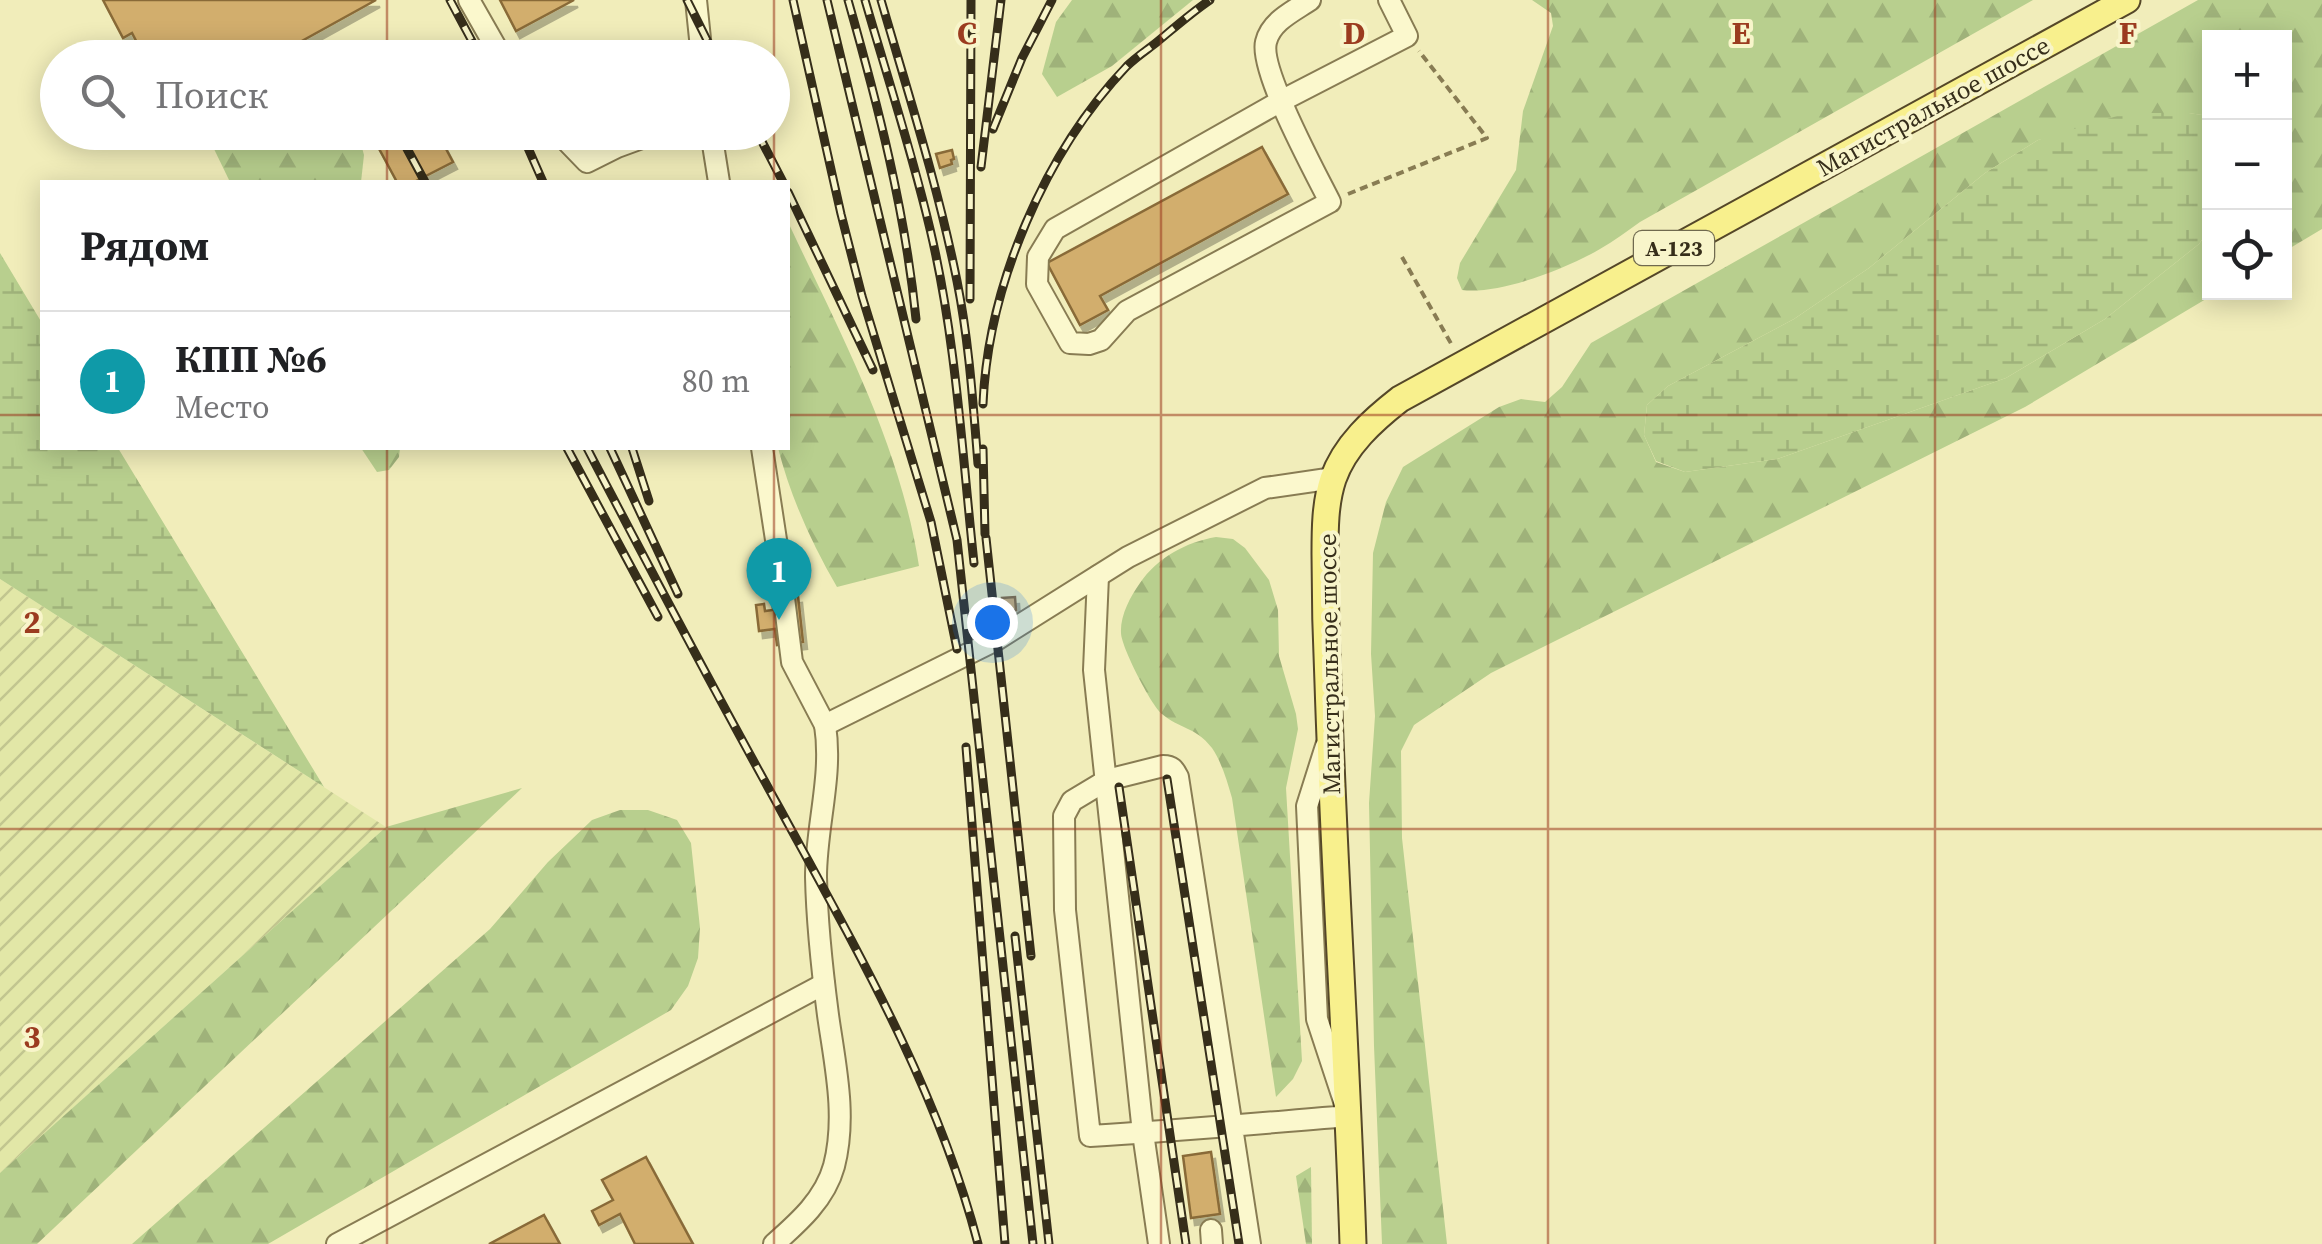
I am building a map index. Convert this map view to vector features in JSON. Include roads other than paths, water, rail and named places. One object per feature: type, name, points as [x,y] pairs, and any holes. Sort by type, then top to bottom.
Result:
[{"type":"main road","name":"Магистральное шоссе","points":[[1354,1244],[1329,734],[1325,519],[1334,478],[1351,447],[1371,422],[1400,399],[2127,0]]},
{"type":"lane","points":[[469,0],[492,40]]},
{"type":"lane","points":[[696,0],[700,40]]},
{"type":"lane","points":[[1310,0],[1277,22],[1266,42],[1265,54],[1281,102],[1330,202],[1127,311],[1101,340],[1070,344],[1037,284],[1038,257],[1055,229],[1281,102],[1407,36],[1389,0]]},
{"type":"lane","points":[[575,150],[586,162],[611,150]]},
{"type":"lane","points":[[714,150],[719,180]]},
{"type":"lane","points":[[762,450],[792,662],[825,725],[828,762],[816,875],[824,984],[840,1098],[840,1128],[832,1172],[816,1203],[774,1244]]},
{"type":"lane","points":[[825,725],[996,640],[1128,557],[1265,488],[1334,478]]},
{"type":"lane","points":[[1098,576],[1094,670],[1159,1244]]},
{"type":"lane","points":[[1250,1244],[1233,1125],[1178,777],[1170,766],[1163,766],[1107,780],[1072,801],[1064,816],[1064,910],[1090,1136],[1144,1133],[1233,1125],[1349,1116]]},
{"type":"lane","points":[[337,1244],[824,984]]},
{"type":"railway","points":[[450,0],[471,40]]},
{"type":"railway","points":[[687,0],[707,40]]},
{"type":"railway","points":[[793,0],[862,296],[931,522],[957,649]]},
{"type":"railway","points":[[827,0],[957,540],[1033,1244]]},
{"type":"railway","points":[[848,0],[889,158],[916,319]]},
{"type":"railway","points":[[865,0],[915,171],[939,270],[957,395],[974,563]]},
{"type":"railway","points":[[881,0],[932,175],[957,281],[968,349],[978,464]]},
{"type":"railway","points":[[970,299],[971,0]]},
{"type":"railway","points":[[981,167],[1001,0]]},
{"type":"railway","points":[[993,129],[1022,58],[1052,0]]},
{"type":"railway","points":[[983,404],[987,359],[1009,267],[1047,179],[1097,100],[1127,66],[1210,0]]},
{"type":"railway","points":[[408,150],[424,180]]},
{"type":"railway","points":[[529,150],[542,180]]},
{"type":"railway","points":[[766,150],[782,180]]},
{"type":"railway","points":[[790,196],[873,370]]},
{"type":"railway","points":[[983,449],[985,534]]},
{"type":"railway","points":[[568,450],[658,617]]},
{"type":"railway","points":[[588,450],[892,1021],[941,1131],[978,1244]]},
{"type":"railway","points":[[611,450],[678,594]]},
{"type":"railway","points":[[633,450],[649,501]]},
{"type":"railway","points":[[986,538],[1031,956]]},
{"type":"railway","points":[[966,747],[1005,1244]]},
{"type":"railway","points":[[1167,779],[1239,1244]]},
{"type":"railway","points":[[1119,787],[1186,1244]]},
{"type":"railway","points":[[1015,936],[1049,1244]]},
{"type":"place","name":"КПП №6","points":[[779,620]]}]
